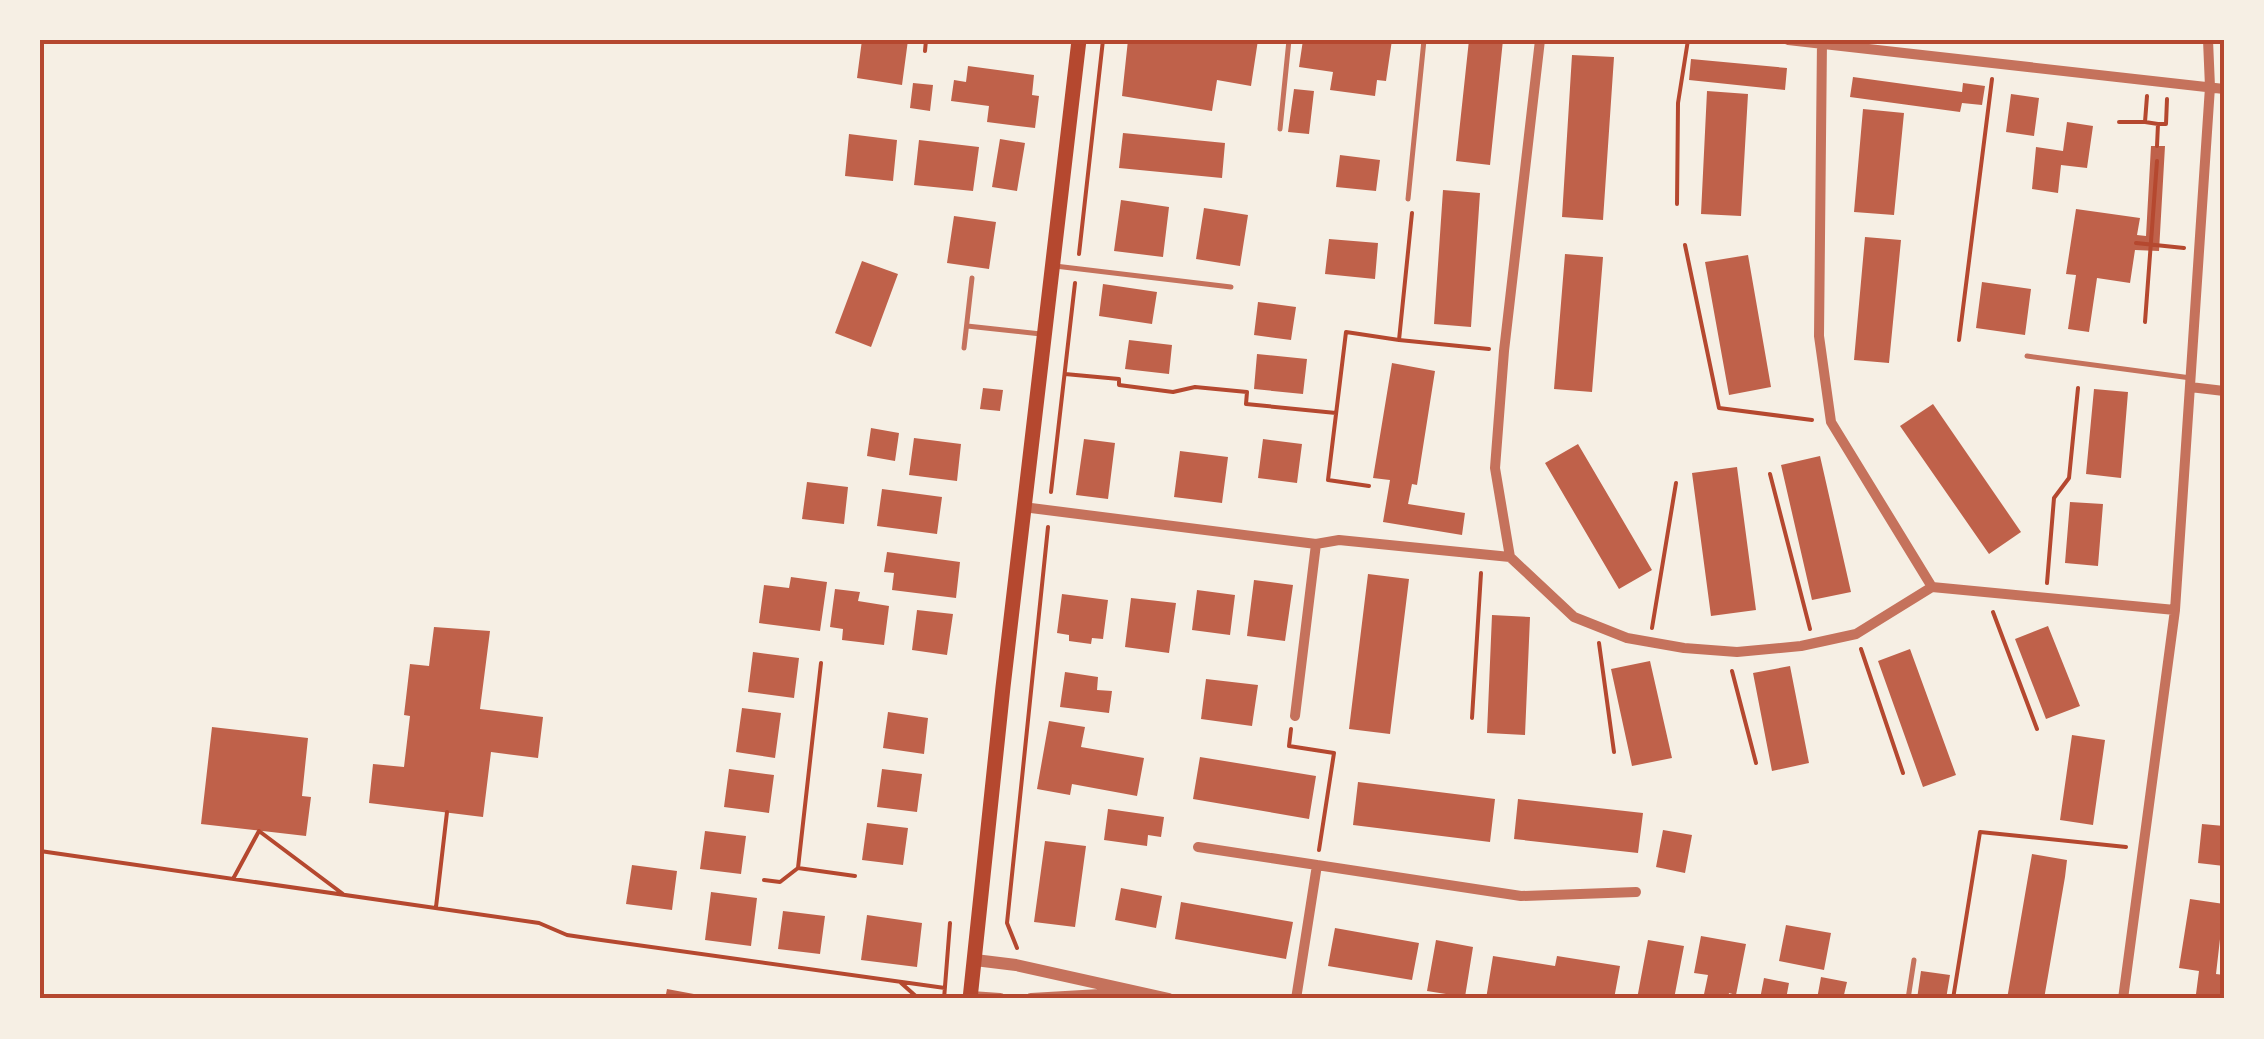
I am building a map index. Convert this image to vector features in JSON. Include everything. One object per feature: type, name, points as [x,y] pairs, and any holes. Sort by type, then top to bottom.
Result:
[{"type":"main road","points":[[971,998],[1078,40]]},
{"type":"street","points":[[1540,40],[1494,468],[1510,557],[1574,617],[1627,638],[1727,651],[1813,644],[1856,634],[1932,586],[2176,610]]},
{"type":"street","points":[[1788,40],[2224,89]]},
{"type":"street","points":[[2123,999],[2176,610],[2210,87],[2208,40]]},
{"type":"street","points":[[1822,42],[1819,336],[1830,422],[1932,586]]},
{"type":"street","points":[[2190,383],[2224,391]]},
{"type":"street","points":[[1024,507],[1316,544],[1339,540],[1510,557]]},
{"type":"street","points":[[1295,716],[1316,544]]},
{"type":"street","points":[[1198,847],[1521,896],[1636,892]]},
{"type":"street","points":[[1296,999],[1317,864]]},
{"type":"street","points":[[975,960],[1016,965],[1169,999]]},
{"type":"street","points":[[1032,999],[1135,994]]},
{"type":"street","points":[[971,998],[1000,999]]},
{"type":"lane","points":[[1280,129],[1289,40]]},
{"type":"lane","points":[[1408,199],[1424,40]]},
{"type":"lane","points":[[1052,266],[1231,287]]},
{"type":"lane","points":[[964,348],[972,278]]},
{"type":"lane","points":[[967,326],[1044,334]]},
{"type":"lane","points":[[2027,356],[2190,383]]},
{"type":"lane","points":[[1908,999],[1914,960]]},
{"type":"path","points":[[925,51],[926,40]]},
{"type":"path","points":[[1018,950],[1007,923],[1103,40]]},
{"type":"path","points":[[1677,204],[1678,103],[1688,40]]},
{"type":"path","points":[[1959,340],[1994,64]]},
{"type":"path","points":[[2145,122],[2149,82]]},
{"type":"path","points":[[2119,122],[2166,124],[2168,84]]},
{"type":"path","points":[[2157,146],[2158,124]]},
{"type":"path","points":[[2145,322],[2157,161]]},
{"type":"path","points":[[1400,340],[1412,215],[1408,199]]},
{"type":"path","points":[[2136,243],[2199,249]]},
{"type":"path","points":[[1685,245],[1719,408],[1830,422]]},
{"type":"path","points":[[1370,486],[1328,480],[1346,332],[1504,351]]},
{"type":"path","points":[[1065,374],[1119,379],[1119,385],[1173,392],[1195,387],[1247,392],[1246,404],[1336,413]]},
{"type":"path","points":[[2046,598],[2054,498],[2069,478],[2078,388]]},
{"type":"path","points":[[1770,474],[1813,644]]},
{"type":"path","points":[[1649,642],[1676,483]]},
{"type":"path","points":[[1472,718],[1482,555]]},
{"type":"path","points":[[1985,592],[2038,728]]},
{"type":"path","points":[[1596,626],[1614,752]]},
{"type":"path","points":[[1856,634],[1902,773]]},
{"type":"path","points":[[1727,651],[1756,763]]},
{"type":"path","points":[[764,880],[780,882],[798,868],[821,663]]},
{"type":"path","points":[[1295,716],[1290,746],[1334,753],[1317,864]]},
{"type":"path","points":[[436,908],[447,812]]},
{"type":"path","points":[[232,879],[258,830],[344,894]]},
{"type":"path","points":[[1954,999],[1980,832],[2144,849]]},
{"type":"path","points":[[40,851],[540,923],[580,937],[945,988]]},
{"type":"path","points":[[798,868],[855,876]]},
{"type":"path","points":[[944,999],[950,923]]},
{"type":"path","points":[[1001,928],[1010,929]]},
{"type":"path","points":[[899,981],[920,999]]},
{"type":"building","points":[[862,40],[908,40],[902,85],[857,78]]},
{"type":"building","points":[[1128,40],[1258,40],[1251,86],[1217,80],[1212,111],[1122,96]]},
{"type":"building","points":[[1303,40],[1392,40],[1386,81],[1377,80],[1375,96],[1330,90],[1333,72],[1299,67]]},
{"type":"building","points":[[1469,40],[1503,40],[1490,165],[1456,161]]},
{"type":"building","points":[[1572,55],[1614,57],[1603,220],[1562,217]]},
{"type":"building","points":[[1691,59],[1787,68],[1785,90],[1689,80]]},
{"type":"building","points":[[968,66],[1034,75],[1032,95],[1039,96],[1035,128],[987,122],[989,106],[951,101],[954,80],[966,82]]},
{"type":"building","points":[[1853,77],[1962,92],[1963,83],[1985,86],[1982,105],[1962,103],[1960,112],[1850,97]]},
{"type":"building","points":[[913,83],[933,85],[930,111],[910,108]]},
{"type":"building","points":[[1294,89],[1314,91],[1309,134],[1288,132]]},
{"type":"building","points":[[1707,91],[1748,94],[1741,216],[1701,214]]},
{"type":"building","points":[[2011,94],[2039,98],[2034,136],[2006,132]]},
{"type":"building","points":[[1863,109],[1904,113],[1894,215],[1854,212]]},
{"type":"building","points":[[2067,122],[2093,126],[2087,168],[2061,165],[2058,193],[2032,189],[2036,147],[2063,151]]},
{"type":"building","points":[[1123,133],[1225,143],[1222,178],[1119,168]]},
{"type":"building","points":[[849,134],[897,140],[893,181],[845,176]]},
{"type":"building","points":[[1000,139],[1025,143],[1017,191],[992,187]]},
{"type":"building","points":[[919,140],[979,147],[973,191],[914,185]]},
{"type":"building","points":[[2151,146],[2165,146],[2159,251],[2135,250],[2130,283],[2097,278],[2089,332],[2068,329],[2076,275],[2066,274],[2076,209],[2140,218],[2137,235],[2146,236]]},
{"type":"building","points":[[1340,155],[1380,160],[1376,191],[1336,187]]},
{"type":"building","points":[[1443,190],[1480,193],[1471,327],[1434,324]]},
{"type":"building","points":[[1121,200],[1169,207],[1163,257],[1114,251]]},
{"type":"building","points":[[1204,208],[1248,215],[1240,266],[1196,259]]},
{"type":"building","points":[[954,216],[996,222],[989,269],[947,263]]},
{"type":"building","points":[[1865,237],[1901,240],[1889,363],[1854,360]]},
{"type":"building","points":[[1329,239],[1378,243],[1375,279],[1325,274]]},
{"type":"building","points":[[1565,254],[1603,257],[1592,392],[1554,389]]},
{"type":"building","points":[[1748,255],[1771,387],[1729,395],[1705,262]]},
{"type":"building","points":[[862,261],[898,274],[871,347],[835,333]]},
{"type":"building","points":[[1982,282],[2031,289],[2025,335],[1976,328]]},
{"type":"building","points":[[1103,284],[1157,292],[1152,324],[1099,316]]},
{"type":"building","points":[[1258,302],[1296,307],[1291,340],[1254,335]]},
{"type":"building","points":[[1129,340],[1172,345],[1169,374],[1125,369]]},
{"type":"building","points":[[1257,354],[1307,359],[1303,394],[1254,389]]},
{"type":"building","points":[[1392,363],[1435,371],[1417,485],[1412,484],[1408,504],[1465,513],[1462,535],[1383,522],[1390,480],[1373,478]]},
{"type":"building","points":[[983,388],[1003,390],[1000,411],[980,409]]},
{"type":"building","points":[[2094,389],[2128,392],[2121,478],[2086,474]]},
{"type":"building","points":[[1933,404],[2021,532],[1989,554],[1900,426]]},
{"type":"building","points":[[871,428],[899,433],[895,461],[867,456]]},
{"type":"building","points":[[914,438],[961,444],[957,481],[909,475]]},
{"type":"building","points":[[1084,439],[1115,443],[1108,499],[1076,495]]},
{"type":"building","points":[[1263,439],[1302,444],[1297,483],[1258,478]]},
{"type":"building","points":[[1578,444],[1652,570],[1619,589],[1545,463]]},
{"type":"building","points":[[1180,451],[1228,457],[1222,503],[1174,497]]},
{"type":"building","points":[[1820,456],[1851,592],[1812,600],[1781,465]]},
{"type":"building","points":[[1737,467],[1756,610],[1711,616],[1692,473]]},
{"type":"building","points":[[807,482],[848,487],[844,524],[802,519]]},
{"type":"building","points":[[882,489],[942,497],[937,534],[877,526]]},
{"type":"building","points":[[2070,502],[2103,504],[2098,566],[2065,563]]},
{"type":"building","points":[[887,552],[960,562],[956,598],[892,590],[894,573],[884,572]]},
{"type":"building","points":[[1368,574],[1409,579],[1390,734],[1349,729]]},
{"type":"building","points":[[791,577],[827,582],[820,631],[759,623],[764,585],[789,588]]},
{"type":"building","points":[[1254,580],[1293,585],[1285,641],[1247,636]]},
{"type":"building","points":[[835,589],[860,592],[858,601],[889,606],[884,645],[842,640],[843,629],[830,627]]},
{"type":"building","points":[[1197,590],[1235,595],[1230,635],[1192,630]]},
{"type":"building","points":[[1062,594],[1108,600],[1103,639],[1092,638],[1091,644],[1069,641],[1069,635],[1057,633]]},
{"type":"building","points":[[1131,598],[1176,603],[1169,653],[1125,647]]},
{"type":"building","points":[[917,610],[953,614],[947,655],[912,650]]},
{"type":"building","points":[[1492,615],[1530,617],[1525,735],[1487,733]]},
{"type":"building","points":[[2048,626],[2080,706],[2046,719],[2015,639]]},
{"type":"building","points":[[434,627],[490,631],[480,709],[543,717],[538,758],[491,752],[483,817],[369,803],[373,764],[404,767],[410,716],[404,715],[410,664],[429,666]]},
{"type":"building","points":[[1910,649],[1956,775],[1923,787],[1878,661]]},
{"type":"building","points":[[753,652],[799,658],[794,698],[748,692]]},
{"type":"building","points":[[1650,661],[1672,758],[1632,766],[1611,669]]},
{"type":"building","points":[[1790,666],[1809,763],[1772,771],[1753,673]]},
{"type":"building","points":[[1065,672],[1098,677],[1097,690],[1112,691],[1109,713],[1060,707]]},
{"type":"building","points":[[1206,679],[1258,685],[1252,726],[1201,719]]},
{"type":"building","points":[[742,708],[781,713],[775,758],[736,752]]},
{"type":"building","points":[[888,712],[928,718],[924,754],[883,748]]},
{"type":"building","points":[[1049,721],[1085,727],[1081,747],[1144,758],[1137,796],[1072,784],[1070,795],[1037,789]]},
{"type":"building","points":[[212,727],[308,738],[302,796],[311,797],[306,836],[201,824]]},
{"type":"building","points":[[2072,735],[2105,740],[2093,825],[2060,820]]},
{"type":"building","points":[[1200,757],[1316,776],[1309,819],[1193,799]]},
{"type":"building","points":[[729,769],[774,775],[769,813],[724,807]]},
{"type":"building","points":[[882,769],[922,774],[917,812],[877,807]]},
{"type":"building","points":[[1358,782],[1495,799],[1490,842],[1353,825]]},
{"type":"building","points":[[1518,799],[1643,813],[1638,853],[1514,839]]},
{"type":"building","points":[[1108,809],[1164,817],[1161,837],[1148,835],[1147,846],[1104,840]]},
{"type":"building","points":[[867,823],[908,828],[903,865],[862,860]]},
{"type":"building","points":[[2202,824],[2224,826],[2224,866],[2198,863]]},
{"type":"building","points":[[1663,830],[1692,835],[1685,873],[1656,867]]},
{"type":"building","points":[[705,831],[746,836],[741,874],[700,869]]},
{"type":"building","points":[[1045,841],[1086,846],[1075,927],[1034,922]]},
{"type":"building","points":[[2032,854],[2067,860],[2044,999],[2007,999]]},
{"type":"building","points":[[632,865],[677,871],[672,910],[626,904]]},
{"type":"building","points":[[1121,888],[1162,896],[1156,928],[1115,920]]},
{"type":"building","points":[[711,892],[757,898],[751,946],[705,940]]},
{"type":"building","points":[[2190,899],[2224,904],[2216,974],[2224,975],[2224,998],[2196,994],[2199,971],[2179,968]]},
{"type":"building","points":[[1181,902],[1293,922],[1286,959],[1175,939]]},
{"type":"building","points":[[783,911],[825,916],[820,954],[778,949]]},
{"type":"building","points":[[867,915],[922,923],[917,967],[861,960]]},
{"type":"building","points":[[1786,925],[1831,933],[1824,970],[1779,961]]},
{"type":"building","points":[[1335,928],[1419,943],[1412,980],[1328,966]]},
{"type":"building","points":[[1701,936],[1746,944],[1736,995],[1729,993],[1728,999],[1703,999],[1708,975],[1694,973]]},
{"type":"building","points":[[1436,940],[1473,947],[1465,997],[1427,991]]},
{"type":"building","points":[[1648,940],[1684,946],[1674,999],[1637,999]]},
{"type":"building","points":[[1493,956],[1555,966],[1557,956],[1620,966],[1614,999],[1486,999]]},
{"type":"building","points":[[1921,971],[1950,975],[1946,999],[1917,999]]},
{"type":"building","points":[[1821,977],[1847,982],[1843,999],[1817,999]]},
{"type":"building","points":[[1764,978],[1789,983],[1786,999],[1760,999]]},
{"type":"building","points":[[667,989],[710,997],[665,999]]}]
